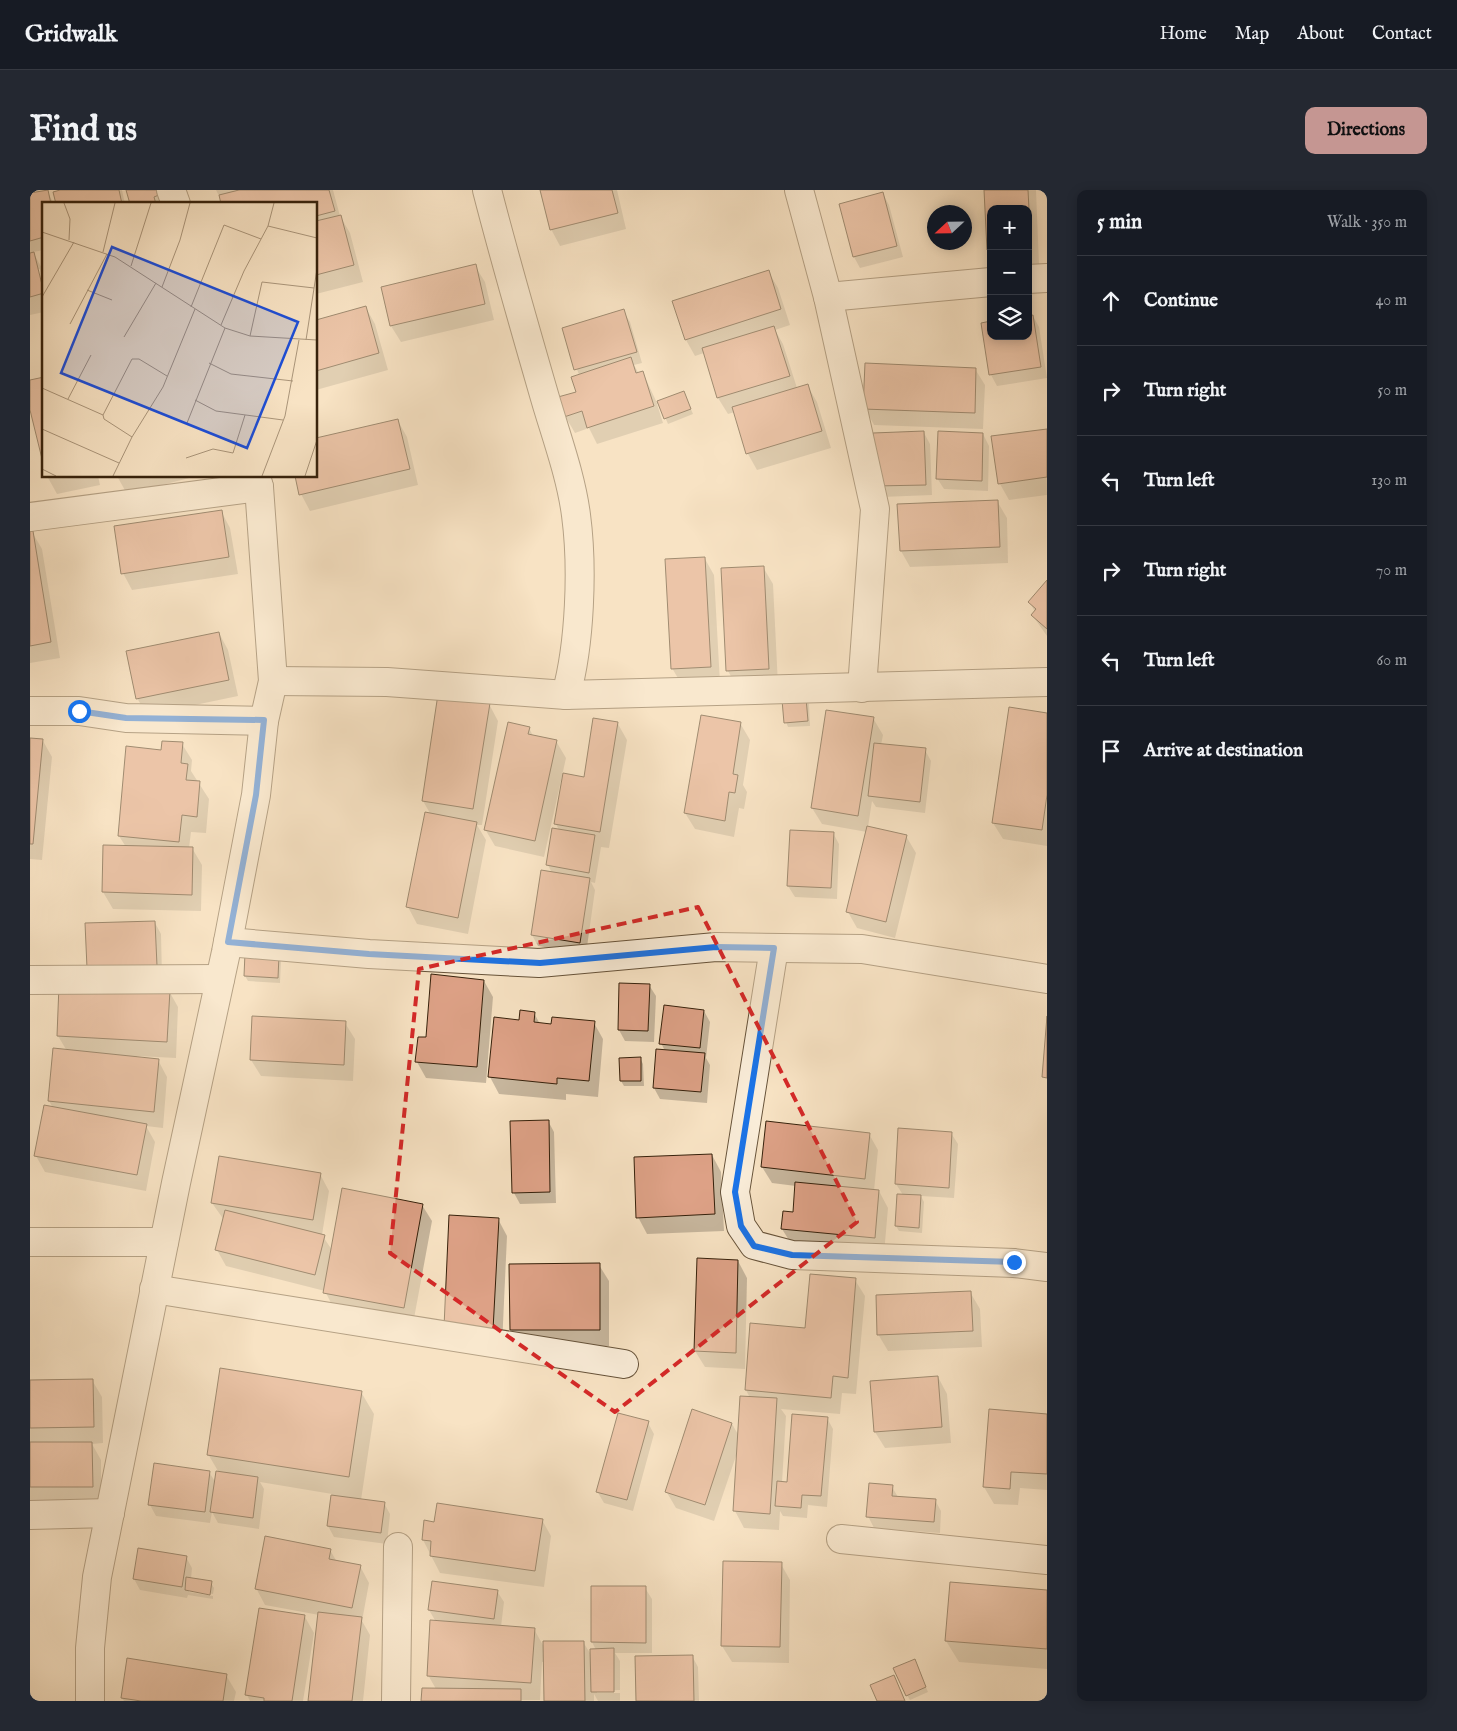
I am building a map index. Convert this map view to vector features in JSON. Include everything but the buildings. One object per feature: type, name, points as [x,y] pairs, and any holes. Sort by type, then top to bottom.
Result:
[{"type":"street","points":[[171,190],[175,202]]},
{"type":"street","points":[[487,190],[560,449],[576,515],[579,575],[577,627],[574,665],[566,695]]},
{"type":"street","points":[[799,190],[828,297],[875,509],[862,688]]},
{"type":"street","points":[[1032,279],[1047,278]]},
{"type":"street","points":[[828,297],[987,282]]},
{"type":"street","points":[[30,518],[257,481],[273,681],[264,720],[256,795],[228,942],[154,1289],[97,1577],[90,1648],[90,1701]]},
{"type":"street","points":[[273,681],[387,682],[566,695],[1047,682]]},
{"type":"street","points":[[30,711],[79,711],[126,718],[264,720]]},
{"type":"street","points":[[228,942],[369,954],[540,963],[716,947],[862,949],[1047,979]]},
{"type":"street","points":[[774,948],[735,1192],[741,1226],[754,1246],[792,1255],[1014,1262],[1047,1267]]},
{"type":"street","points":[[30,980],[220,979]]},
{"type":"street","points":[[30,1242],[164,1242]]},
{"type":"street","points":[[154,1289],[624,1364]]},
{"type":"street","points":[[30,1515],[110,1513]]},
{"type":"street","points":[[841,1539],[1047,1560]]},
{"type":"street","points":[[396,1701],[398,1547]]},
{"type":"highlighted area","points":[[698,907],[857,1222],[615,1412],[390,1253],[419,969]]},
{"type":"route","points":[[79,711],[126,718],[264,720],[256,795],[228,942],[369,954],[540,963],[716,947],[774,948],[735,1192],[741,1226],[754,1246],[792,1255],[888,1260],[1014,1262]]}]
